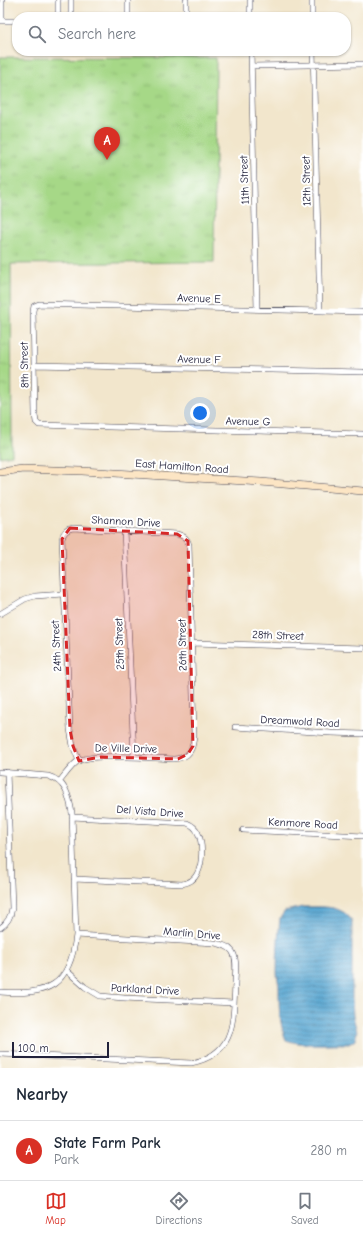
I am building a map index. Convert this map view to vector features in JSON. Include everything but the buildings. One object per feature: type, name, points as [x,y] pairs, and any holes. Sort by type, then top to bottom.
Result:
[{"type":"main road","name":"East Hamilton Road","points":[[0,472],[28,469],[82,471],[261,482],[363,491]]},
{"type":"street","points":[[2,0],[1,21],[12,21]]},
{"type":"street","points":[[58,0],[58,12]]},
{"type":"street","points":[[71,0],[71,12]]},
{"type":"street","points":[[128,0],[128,12]]},
{"type":"street","points":[[186,0],[186,12]]},
{"type":"street","points":[[250,0],[250,12]]},
{"type":"street","points":[[312,0],[312,12]]},
{"type":"street","name":"11th Street","points":[[252,56],[258,309]]},
{"type":"street","name":"12th Street","points":[[313,56],[320,311]]},
{"type":"street","points":[[252,66],[363,64]]},
{"type":"street","name":"Avenue E","points":[[35,305],[363,312]]},
{"type":"street","name":"8th Street","points":[[35,305],[33,311],[35,416],[37,424]]},
{"type":"street","name":"Avenue F","points":[[34,365],[363,372]]},
{"type":"street","name":"Avenue G","points":[[37,424],[159,429],[363,434]]},
{"type":"street","name":"Shannon Drive","points":[[67,530],[73,528],[124,530],[177,534],[185,537]]},
{"type":"street","name":"24th Street","points":[[67,530],[64,532],[62,539],[70,729],[79,761]]},
{"type":"street","name":"25th Street","points":[[124,530],[134,757]]},
{"type":"street","name":"26th Street","points":[[185,537],[189,545],[194,735],[193,746],[189,753]]},
{"type":"street","points":[[0,614],[35,596],[64,594]]},
{"type":"street","name":"28th Street","points":[[192,643],[363,648]]},
{"type":"street","name":"Dreamwold Road","points":[[235,727],[363,734]]},
{"type":"street","name":"De Ville Drive","points":[[79,761],[102,757],[134,757],[174,760],[189,753]]},
{"type":"street","points":[[60,781],[69,769],[79,761]]},
{"type":"street","points":[[0,772],[48,776],[60,781],[64,786],[69,798],[72,817],[76,935],[74,949],[67,971],[56,982],[36,991],[22,993],[0,992]]},
{"type":"street","points":[[0,928],[12,915],[7,772]]},
{"type":"street","name":"Del Vista Drive","points":[[72,817],[187,823],[195,828],[198,833],[201,852],[201,864],[197,875],[191,881],[182,884],[74,879]]},
{"type":"street","name":"Kenmore Road","points":[[242,830],[363,836]]},
{"type":"street","name":"Marlin Drive","points":[[0,1054],[184,1064],[205,1060],[217,1053],[223,1046],[229,1036],[233,1021],[235,960],[232,950],[215,942],[76,935]]},
{"type":"street","name":"Parkland Drive","points":[[67,971],[85,987],[100,996],[234,1003]]},
{"type":"highlighted area","points":[[70,528],[177,534],[188,541],[193,746],[188,754],[178,759],[101,757],[79,761],[73,746],[70,729],[62,539]]},
{"type":"green space","points":[[0,57],[216,58],[214,262],[11,264],[12,455],[0,457]]},
{"type":"water","points":[[303,907],[324,907],[337,909],[348,916],[352,921],[352,1000],[353,1016],[357,1032],[355,1040],[349,1044],[301,1043],[286,1040],[280,1014],[277,973],[280,918],[285,911]]},
{"type":"place","name":"State Farm Park","points":[[107,160]]}]
